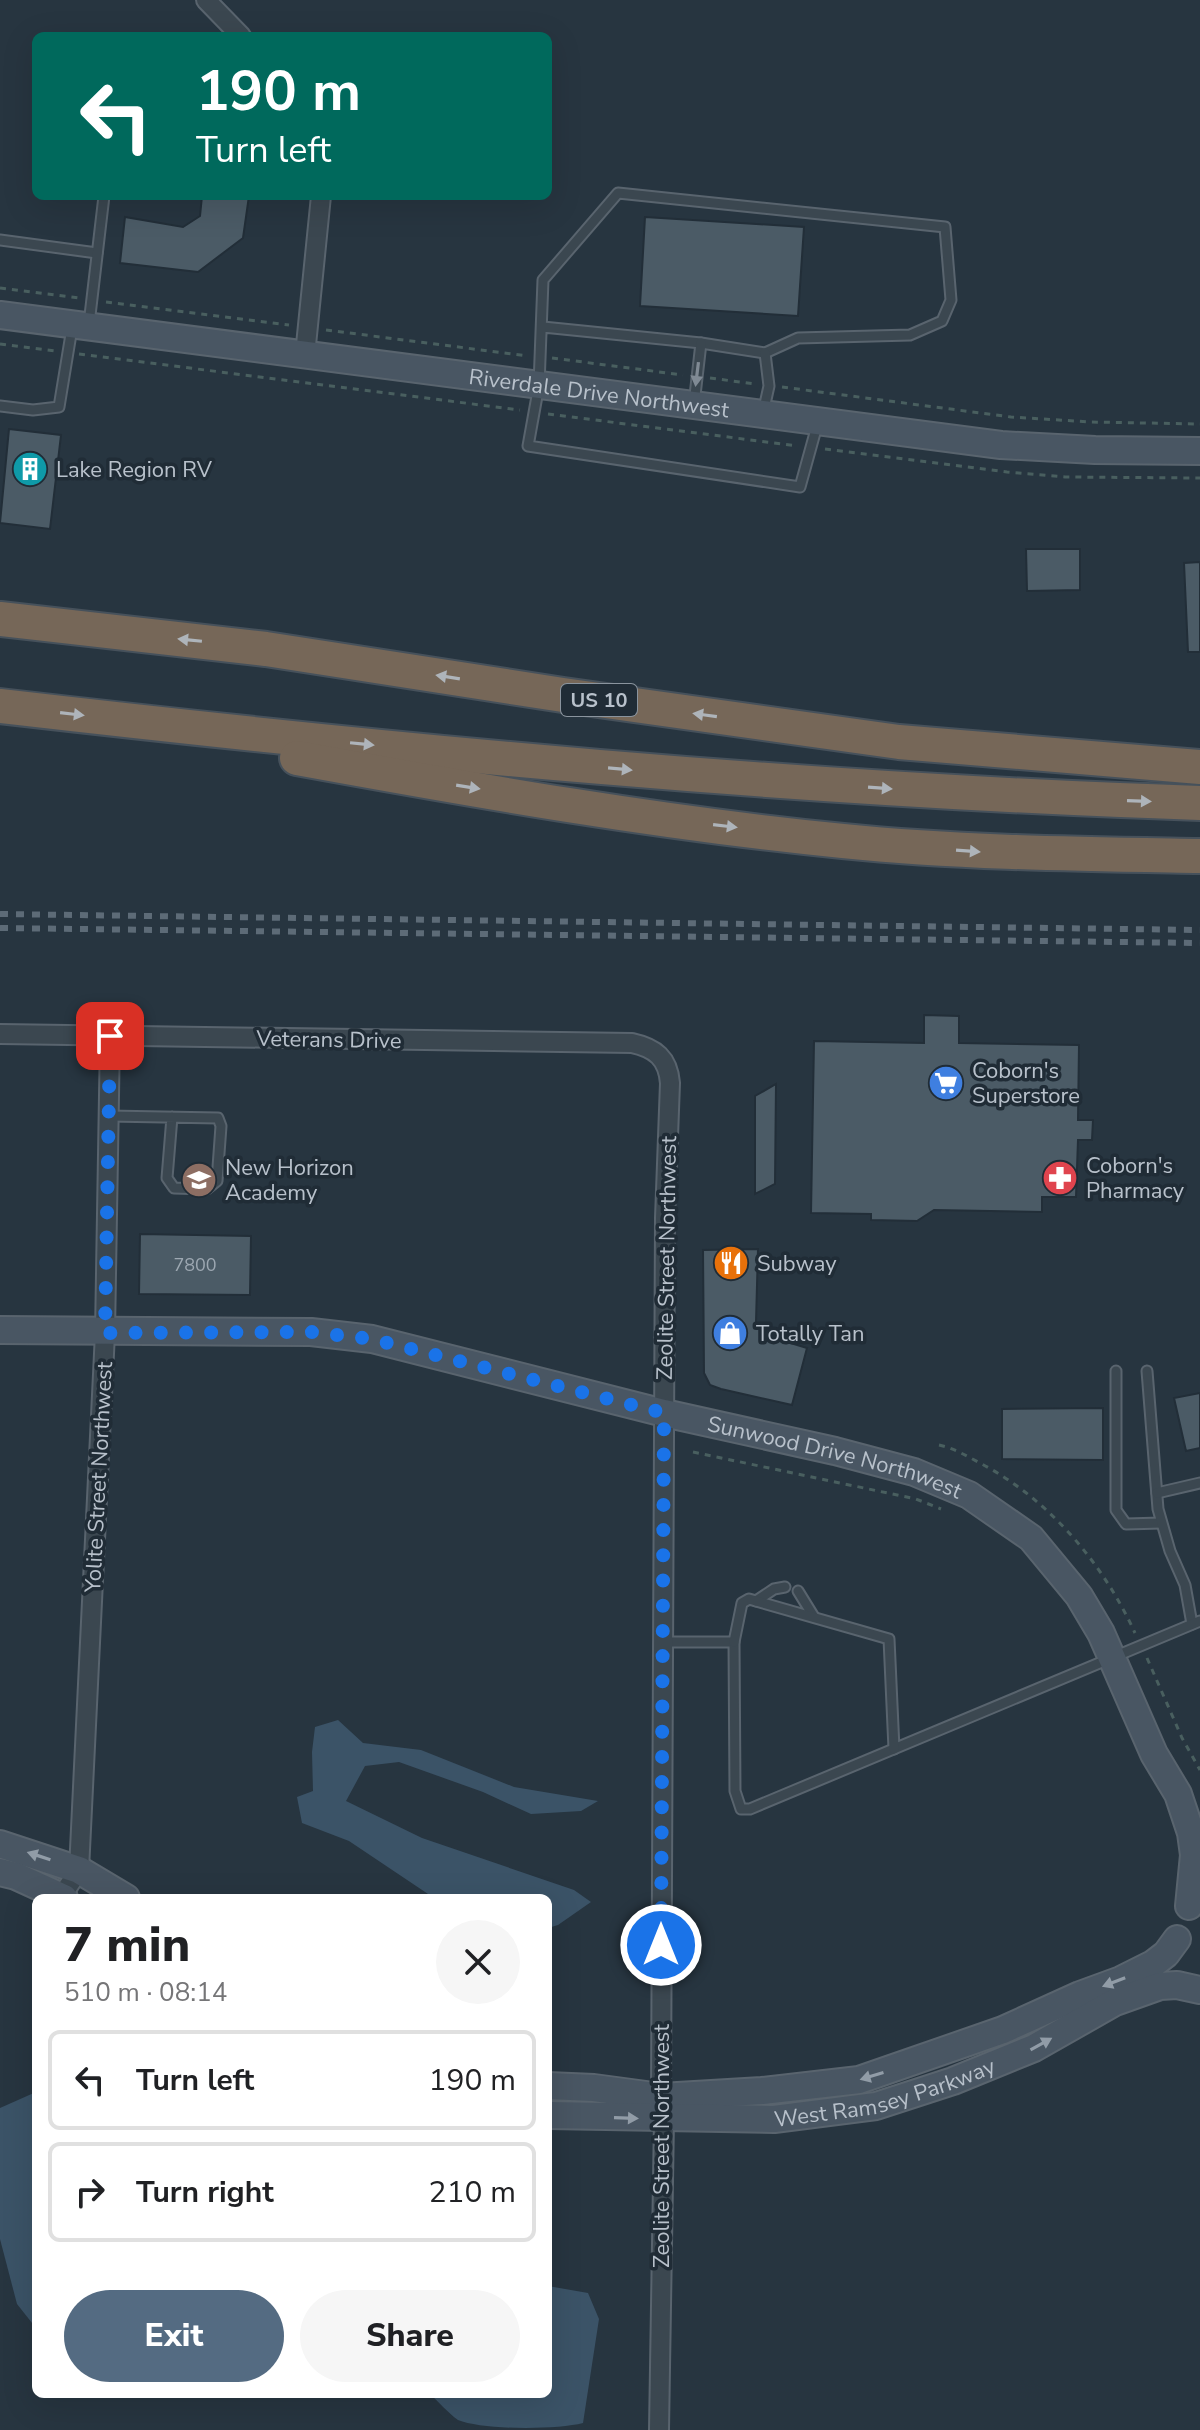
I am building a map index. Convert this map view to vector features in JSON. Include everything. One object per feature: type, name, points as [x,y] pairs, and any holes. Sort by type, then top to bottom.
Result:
[{"type":"highway","name":"US 10","points":[[0,619],[266,649],[899,742],[1200,767]]},
{"type":"highway","points":[[0,706],[672,774],[928,791],[1200,803]]},
{"type":"highway","points":[[145,723],[333,765],[576,805],[795,835],[977,852],[1200,856]]},
{"type":"highway","points":[[764,723],[1200,751]]},
{"type":"street","points":[[206,0],[237,32]]},
{"type":"street","points":[[305,355],[321,200]]},
{"type":"street","name":"Riverdale Drive Northwest","points":[[0,315],[1001,445],[1200,451]]},
{"type":"street","name":"Veterans Drive","points":[[0,1034],[632,1043],[656,1051]]},
{"type":"street","name":"Yolite Street Northwest","points":[[79,1870],[105,1333],[110,1036]]},
{"type":"street","name":"Zeolite Street Northwest","points":[[656,1051],[666,1062],[670,1083],[665,1218],[659,2430]]},
{"type":"street","name":"Sunwood Drive Northwest","points":[[0,1330],[311,1332],[372,1339],[914,1472],[969,1495],[1031,1538],[1062,1572],[1086,1608],[1112,1658],[1154,1754],[1178,1794]]},
{"type":"street","points":[[1178,1794],[1200,1814]]},
{"type":"street","points":[[1178,1794],[1191,1833],[1195,1901],[1181,1921],[1177,1939],[1186,1974],[1200,1989]]},
{"type":"street","points":[[0,1844],[79,1870],[119,1894]]},
{"type":"street","points":[[64,1894],[79,1870]]},
{"type":"street","points":[[0,1872],[55,1894]]},
{"type":"street","name":"West Ramsey Parkway","points":[[552,2115],[662,2108],[762,2091],[859,2080],[1003,2030],[1121,1980],[1153,1964],[1166,1954],[1177,1939]]},
{"type":"street","name":"West Ramsey Parkway","points":[[552,2086],[594,2088],[662,2108],[774,2119],[876,2106],[953,2081],[1034,2048],[1115,2002],[1160,1986],[1200,1989]]},
{"type":"lane","points":[[543,327],[701,343],[765,353],[798,338],[910,335],[942,321],[951,300],[945,227],[618,193],[543,280],[539,385],[528,446],[800,487],[819,420]]},
{"type":"lane","points":[[0,406],[33,410],[59,407],[67,353],[92,300],[104,200]]},
{"type":"lane","points":[[0,240],[97,253]]},
{"type":"lane","points":[[694,404],[701,343]]},
{"type":"lane","points":[[763,413],[769,386],[765,353]]},
{"type":"lane","points":[[109,1116],[172,1117],[218,1118],[221,1126],[217,1181],[207,1189],[174,1188],[167,1178],[172,1117]]},
{"type":"lane","points":[[1116,1371],[1116,1510],[1121,1519],[1133,1526],[1161,1523]]},
{"type":"lane","points":[[894,1749],[889,1639],[749,1599],[742,1603],[734,1642],[735,1791],[741,1809],[750,1809],[894,1749],[1196,1623],[1161,1523],[1147,1371]]},
{"type":"lane","points":[[1157,1493],[1200,1483]]},
{"type":"lane","points":[[756,1601],[774,1589],[785,1587]]},
{"type":"lane","points":[[798,1591],[814,1617]]},
{"type":"lane","points":[[662,1642],[734,1642]]},
{"type":"path","points":[[0,288],[293,326]]},
{"type":"path","points":[[0,344],[1007,472],[1065,477],[1200,478]]},
{"type":"path","points":[[693,1452],[916,1499],[943,1510]]},
{"type":"water","points":[[338,1720],[363,1743],[421,1750],[514,1787],[598,1801],[581,1811],[531,1814],[483,1792],[399,1762],[365,1766],[346,1801],[422,1838],[574,1890],[591,1902],[552,1927],[552,1894],[428,1894],[349,1841],[302,1823],[297,1797],[313,1791],[315,1727]]},
{"type":"water","points":[[32,2094],[32,2323],[17,2304],[0,2239],[0,2108]]},
{"type":"water","points":[[552,2287],[588,2293],[599,2319],[583,2423],[555,2427],[484,2426],[458,2420],[434,2398],[552,2398]]},
{"type":"building","points":[[202,200],[248,200],[243,238],[198,272],[120,263],[125,217],[183,227],[200,216]]},
{"type":"building","points":[[645,217],[804,227],[798,316],[640,306]]},
{"type":"building","name":"Lake Region RV","points":[[9,429],[61,435],[50,529],[0,523]]},
{"type":"building","points":[[1026,549],[1080,549],[1080,590],[1027,591]]},
{"type":"building","points":[[1200,562],[1200,652],[1188,652],[1184,563]]},
{"type":"building","name":"Coborn's Superstore","points":[[924,1015],[959,1016],[959,1043],[1079,1045],[1078,1120],[1093,1120],[1092,1140],[1078,1140],[1076,1197],[1042,1197],[1042,1212],[934,1210],[917,1221],[871,1220],[871,1214],[811,1213],[814,1041],[924,1043]]},
{"type":"building","points":[[776,1084],[775,1184],[755,1194],[755,1096]]},
{"type":"building","points":[[140,1234],[251,1236],[250,1295],[139,1294]]},
{"type":"building","points":[[758,1249],[756,1322],[764,1335],[807,1348],[792,1405],[710,1385],[704,1373],[703,1250]]},
{"type":"building","points":[[1200,1393],[1200,1448],[1186,1451],[1174,1398]]},
{"type":"building","points":[[1103,1408],[1103,1460],[1002,1459],[1002,1409]]},
{"type":"railway","points":[[0,914],[1200,930]]},
{"type":"railway","points":[[0,928],[1200,943]]},
{"type":"place","name":"Lake Region RV","points":[[30,469]]},
{"type":"place","name":"Coborn's Superstore","points":[[946,1083]]},
{"type":"place","name":"Coborn's Pharmacy","points":[[1060,1178]]},
{"type":"place","name":"New Horizon Academy","points":[[199,1180]]},
{"type":"place","name":"Subway","points":[[731,1263]]},
{"type":"place","name":"Totally Tan","points":[[730,1333]]},
{"type":"route","points":[[110,1036],[105,1333],[311,1332],[372,1339],[664,1413],[661,1945]]}]
